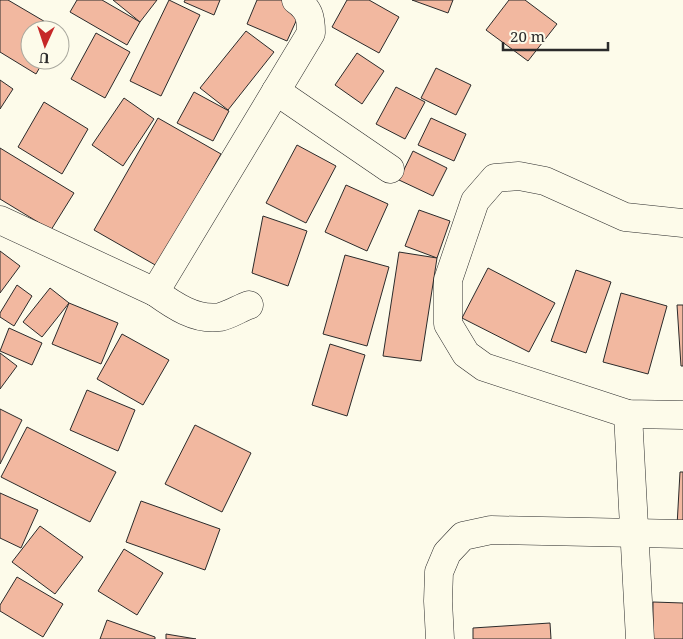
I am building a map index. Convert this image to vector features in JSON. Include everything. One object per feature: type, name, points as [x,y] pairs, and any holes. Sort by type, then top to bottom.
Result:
[{"type":"street","points":[[155,292],[311,33],[310,12],[296,0]]},
{"type":"street","points":[[276,91],[390,169]]},
{"type":"street","points":[[683,223],[625,217],[545,182],[520,176],[495,178],[475,201],[448,280],[448,324],[466,354],[484,367],[628,414],[683,415]]},
{"type":"street","points":[[0,220],[155,292],[182,309],[209,317],[221,316],[249,305]]},
{"type":"street","points":[[628,414],[640,639]]},
{"type":"street","points":[[440,639],[438,600],[440,572],[447,553],[463,536],[491,530],[683,534]]},
{"type":"building","points":[[0,0],[8,0],[42,20],[20,20],[20,64],[0,52]]},
{"type":"building","points":[[77,0],[102,0],[140,22],[127,45],[70,12]]},
{"type":"building","points":[[113,0],[157,0],[140,22]]},
{"type":"building","points":[[169,0],[200,15],[161,96],[130,81]]},
{"type":"building","points":[[185,0],[220,0],[214,15],[184,2]]},
{"type":"building","points":[[257,0],[284,0],[302,8],[287,41],[247,24]]},
{"type":"building","points":[[347,0],[369,0],[399,17],[379,53],[332,27]]},
{"type":"building","points":[[412,0],[453,0],[448,13]]},
{"type":"building","points":[[509,0],[525,0],[557,24],[528,61],[486,30]]},
{"type":"building","points":[[246,31],[274,52],[228,110],[200,88]]},
{"type":"building","points":[[96,33],[130,52],[105,98],[71,79]]},
{"type":"building","points":[[357,53],[384,71],[362,104],[335,85]]},
{"type":"building","points":[[436,68],[471,85],[456,115],[421,98]]},
{"type":"building","points":[[29,70],[38,70],[36,74]]},
{"type":"building","points":[[0,80],[13,89],[0,109]]},
{"type":"building","points":[[396,87],[425,102],[405,139],[376,124]]},
{"type":"building","points":[[194,92],[229,111],[213,141],[177,123]]},
{"type":"building","points":[[124,98],[154,119],[123,166],[92,145]]},
{"type":"building","points":[[44,102],[88,129],[62,174],[18,147]]},
{"type":"building","points":[[158,118],[221,154],[157,266],[94,230]]},
{"type":"building","points":[[431,118],[466,134],[454,161],[418,145]]},
{"type":"building","points":[[297,145],[336,166],[306,223],[266,203]]},
{"type":"building","points":[[0,148],[74,193],[51,230],[0,199]]},
{"type":"building","points":[[413,151],[447,168],[433,196],[399,180]]},
{"type":"building","points":[[346,185],[388,204],[367,251],[325,232]]},
{"type":"building","points":[[419,210],[450,221],[437,258],[405,246]]},
{"type":"building","points":[[263,216],[307,231],[288,286],[252,273]]},
{"type":"building","points":[[0,251],[20,266],[0,293]]},
{"type":"building","points":[[399,252],[437,258],[421,361],[383,356]]},
{"type":"building","points":[[345,255],[389,267],[367,346],[323,334]]},
{"type":"building","points":[[488,268],[555,303],[529,352],[462,318]]},
{"type":"building","points":[[576,270],[611,282],[586,353],[551,341]]},
{"type":"building","points":[[17,285],[32,296],[14,326],[0,317],[0,313]]},
{"type":"building","points":[[50,288],[69,303],[42,337],[23,322]]},
{"type":"building","points":[[621,293],[667,306],[648,374],[603,362]]},
{"type":"building","points":[[69,303],[118,323],[101,364],[52,344]]},
{"type":"building","points":[[677,305],[683,305],[683,366],[681,366]]},
{"type":"building","points":[[9,328],[42,343],[32,365],[0,351]]},
{"type":"building","points":[[122,334],[169,360],[143,405],[97,379]]},
{"type":"building","points":[[330,344],[365,355],[347,416],[312,405]]},
{"type":"building","points":[[0,353],[17,366],[0,389]]},
{"type":"building","points":[[87,390],[135,410],[118,451],[70,430]]},
{"type":"building","points":[[0,409],[22,420],[0,464]]},
{"type":"building","points":[[195,425],[251,453],[222,512],[165,484]]},
{"type":"building","points":[[27,427],[116,472],[90,522],[1,477]]},
{"type":"building","points":[[680,472],[683,472],[683,526],[677,526]]},
{"type":"building","points":[[0,493],[38,510],[21,548],[0,538]]},
{"type":"building","points":[[141,501],[220,529],[205,570],[126,542]]},
{"type":"building","points":[[40,526],[83,557],[55,594],[12,562]]},
{"type":"building","points":[[124,549],[163,573],[137,615],[98,591]]},
{"type":"building","points":[[17,577],[63,604],[43,637],[0,611],[0,605]]},
{"type":"building","points":[[653,602],[683,603],[683,639],[653,639]]},
{"type":"building","points":[[107,620],[155,637],[155,639],[100,639]]},
{"type":"building","points":[[550,623],[551,639],[473,639],[473,628]]},
{"type":"building","points":[[166,634],[196,639],[166,639]]}]
